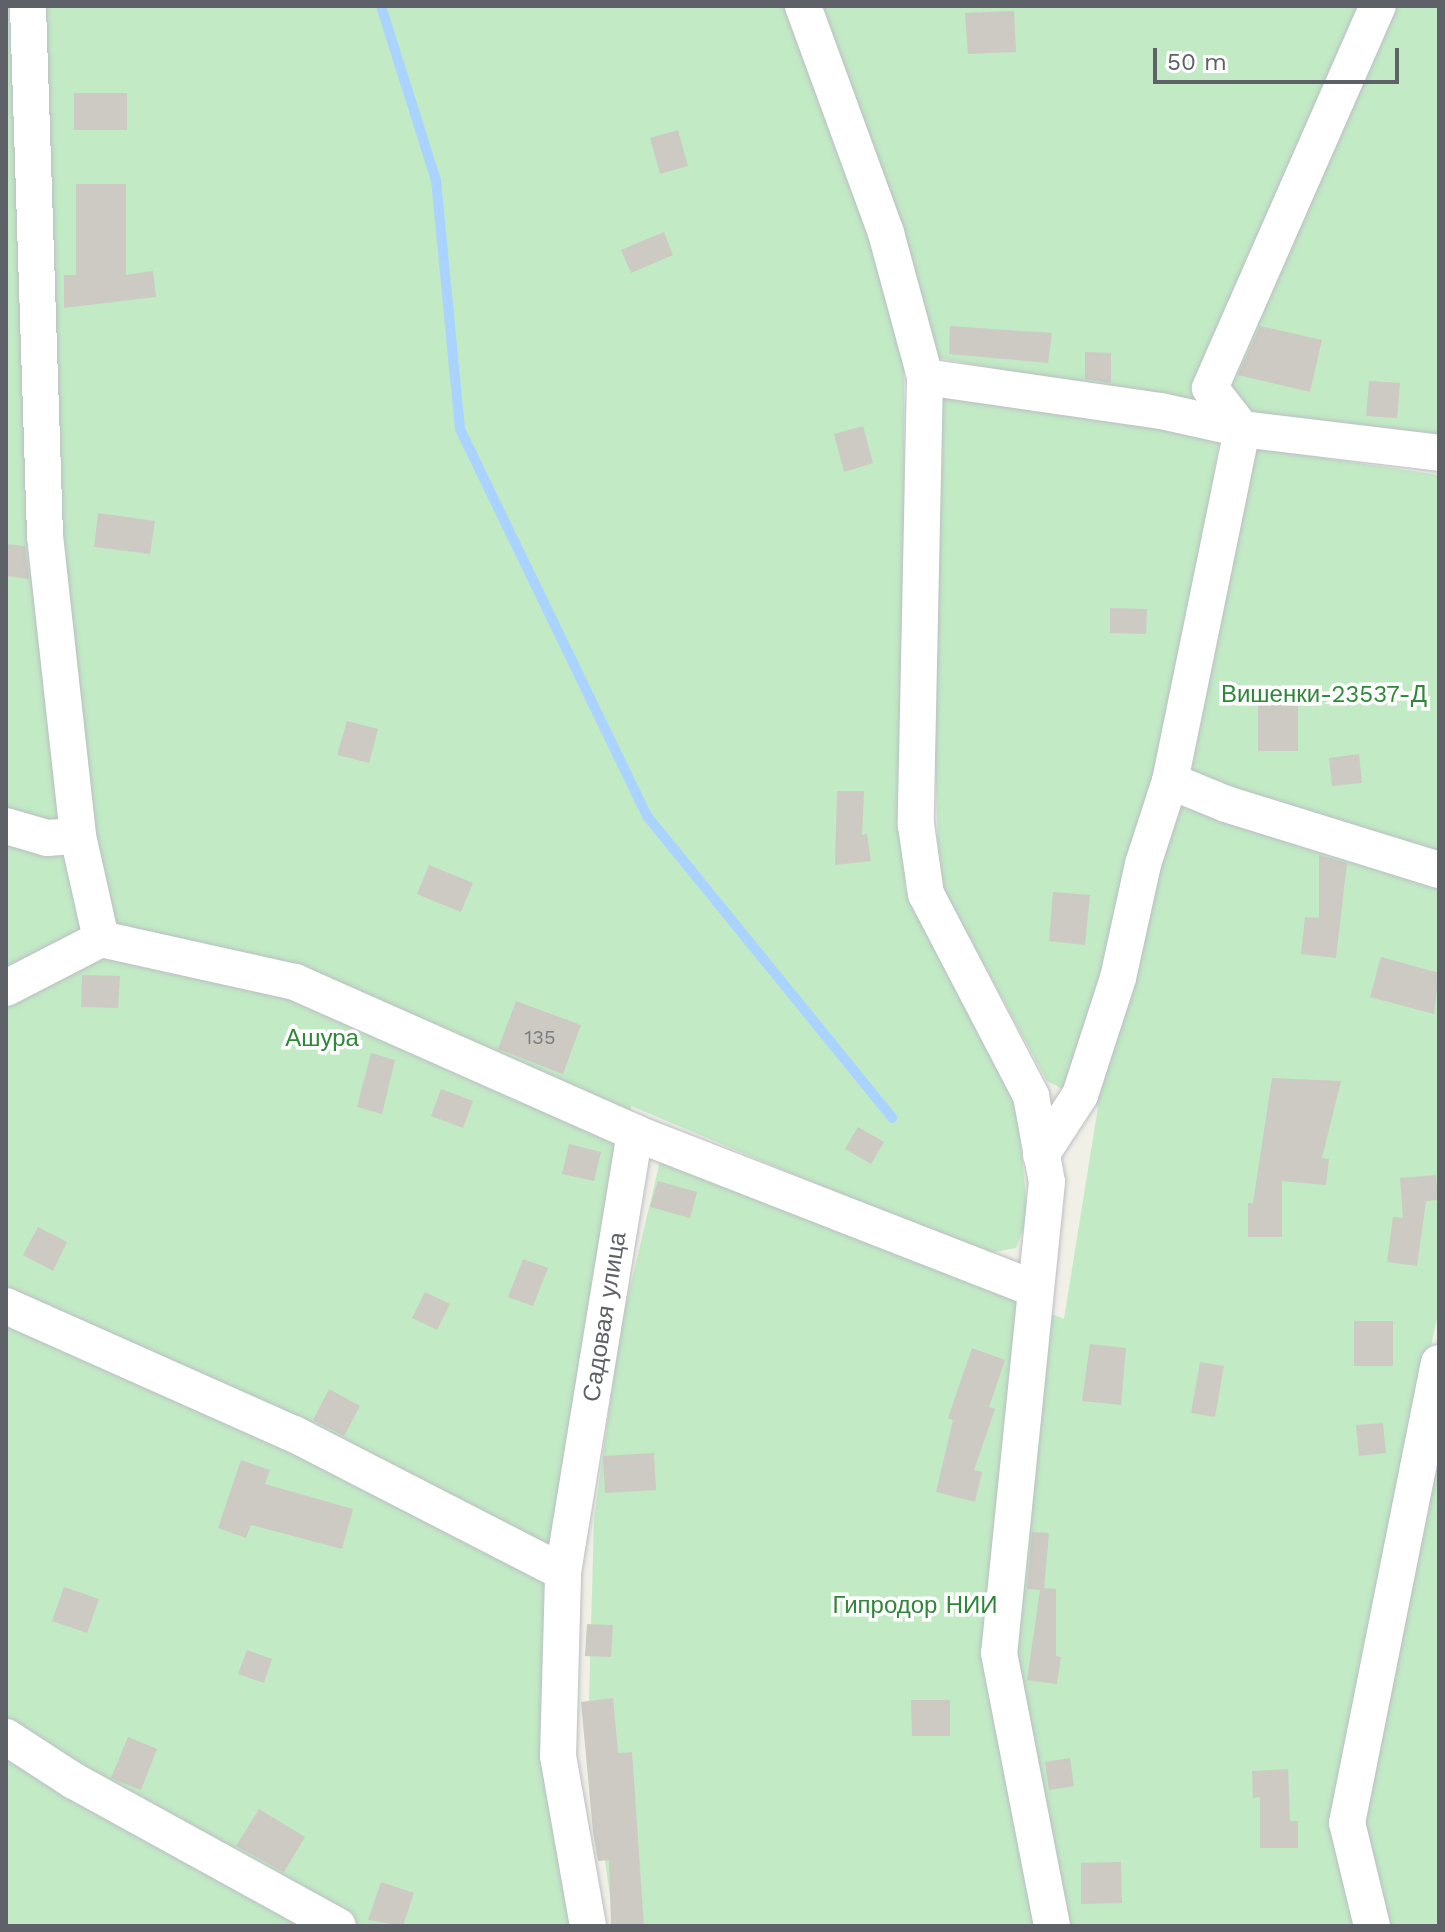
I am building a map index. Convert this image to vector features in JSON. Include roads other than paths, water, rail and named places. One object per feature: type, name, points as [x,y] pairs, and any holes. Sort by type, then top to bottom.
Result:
[{"type":"street","points":[[28,6],[45,536],[78,836],[101,939]]},
{"type":"street","points":[[803,6],[886,233],[925,377],[918,839],[926,894],[1031,1096],[1047,1182],[999,1653],[1052,1926]]},
{"type":"street","points":[[1041,1155],[1080,1095],[1118,978],[1143,864],[1170,781],[1242,429],[1210,388],[1378,6]]},
{"type":"street","points":[[925,377],[1161,411],[1242,429],[1439,453]]},
{"type":"street","points":[[1170,781],[1226,804],[1439,870]]},
{"type":"street","points":[[6,826],[47,838],[78,836]]},
{"type":"street","points":[[6,988],[101,939],[295,982],[635,1133],[1035,1289]]},
{"type":"street","name":"Садовая улица","points":[[588,1926],[558,1756],[563,1572],[635,1133]]},
{"type":"street","points":[[6,1306],[294,1434],[563,1572]]},
{"type":"street","points":[[1372,1926],[1347,1823],[1439,1363]]},
{"type":"street","points":[[6,1737],[74,1781],[338,1926]]},
{"type":"waterway","points":[[381,6],[436,180],[460,429],[647,816],[892,1118]]},
{"type":"park label","name":"Вишенки-23537-Д","points":[[1324,695]]},
{"type":"park label","name":"Ашура","points":[[322,1039]]},
{"type":"park label","name":"Гипродор НИИ","points":[[915,1606]]}]
